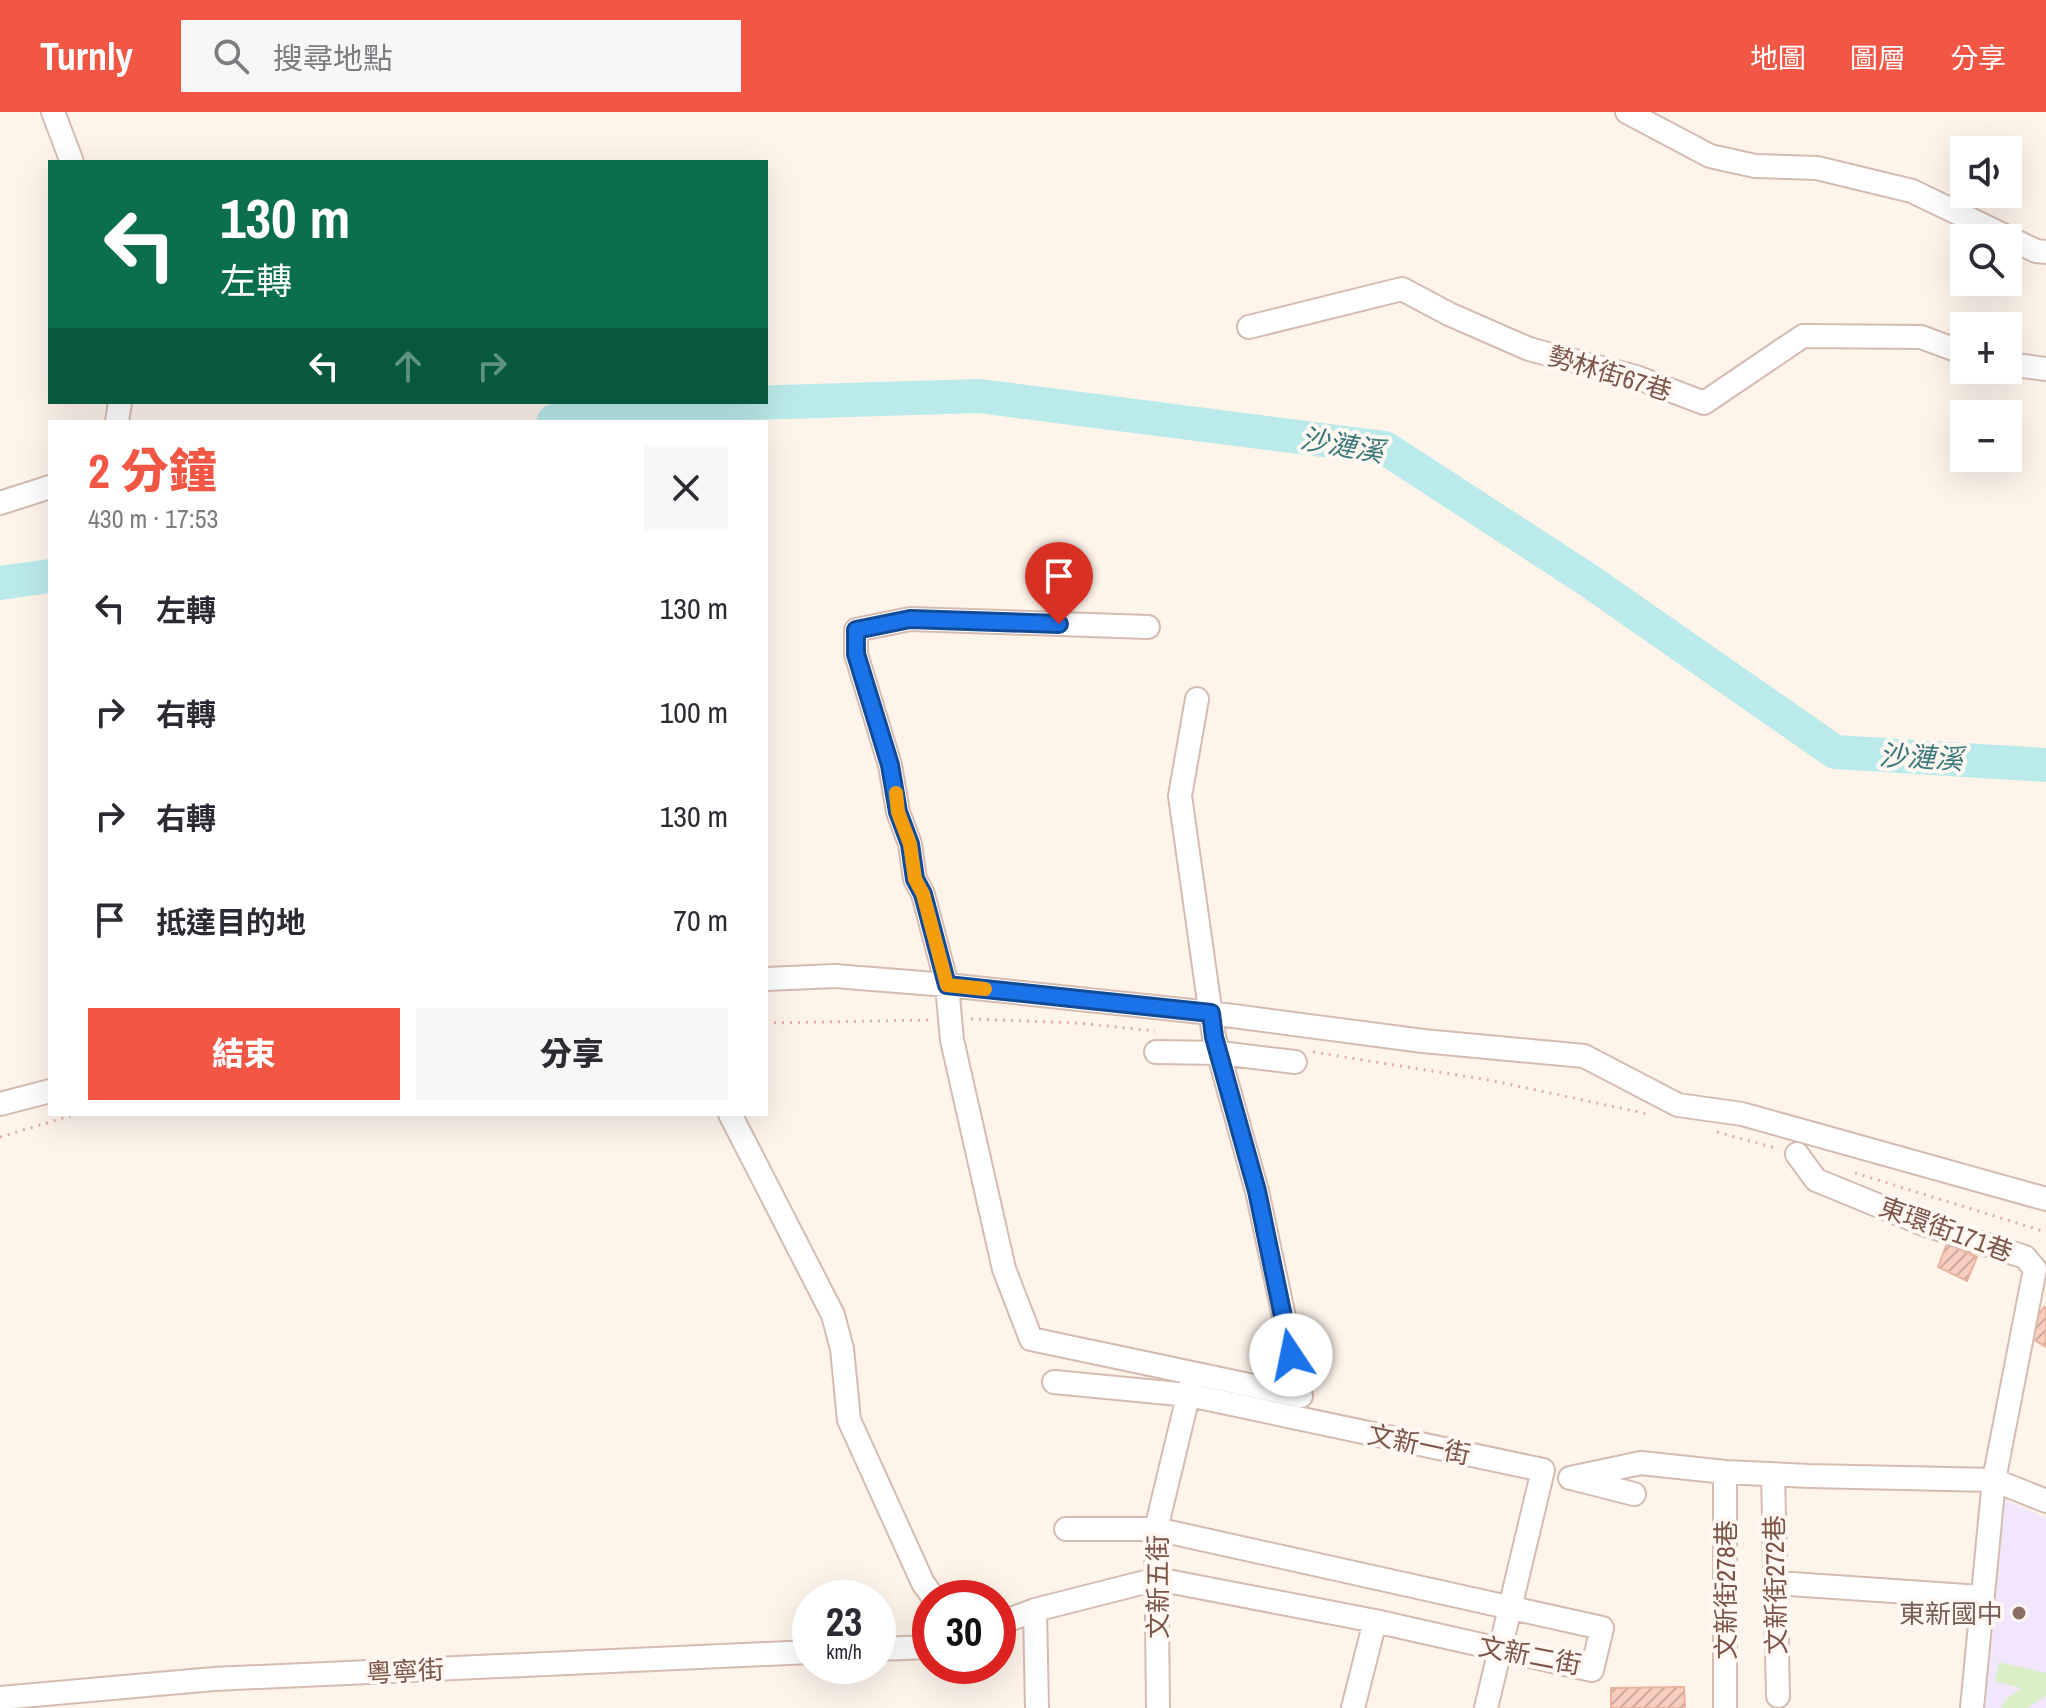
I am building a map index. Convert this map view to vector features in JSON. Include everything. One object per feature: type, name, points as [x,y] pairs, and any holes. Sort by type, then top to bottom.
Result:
[{"type":"street","points":[[53,112],[71,160]]},
{"type":"street","points":[[1627,112],[1710,156],[1755,166],[1817,168],[1912,191],[2036,251],[2046,252]]},
{"type":"street","name":"勢林街67巷","points":[[1249,327],[1402,289],[1449,314],[1529,349],[1636,377],[1704,403],[1803,336],[1921,337],[1950,348]]},
{"type":"street","points":[[2022,366],[2046,369]]},
{"type":"street","points":[[0,503],[48,488]]},
{"type":"street","points":[[1148,627],[910,619],[856,630],[856,654],[890,765],[898,812],[910,844],[915,879],[923,894],[947,985],[952,1040],[1004,1269],[1031,1339],[1191,1385],[1301,1396],[1257,1191],[1211,1013],[1180,796],[1197,699]]},
{"type":"street","points":[[768,979],[835,976],[947,985],[1211,1013],[1423,1041],[1584,1056],[1678,1105],[1742,1114],[2046,1199]]},
{"type":"street","points":[[1155,1041],[1220,1053],[1302,1056]]},
{"type":"street","points":[[0,1104],[48,1092]]},
{"type":"street","points":[[731,1116],[833,1315],[842,1349],[849,1420],[922,1580]]},
{"type":"street","name":"東環街171巷","points":[[1797,1154],[1816,1180],[1926,1225],[2025,1257],[2035,1269],[1994,1480]]},
{"type":"street","name":"文新一街","points":[[1054,1382],[1191,1385],[1634,1494]]},
{"type":"street","name":"文新五街","points":[[1158,1708],[1156,1529],[1191,1385]]},
{"type":"street","points":[[1570,1478],[1641,1463],[1725,1472],[1994,1480],[2046,1501]]},
{"type":"street","points":[[1486,1708],[1543,1470]]},
{"type":"street","name":"文新街278巷","points":[[1725,1472],[1725,1708]]},
{"type":"street","name":"文新街272巷","points":[[1773,1474],[1778,1696]]},
{"type":"street","points":[[1972,1708],[1994,1480]]},
{"type":"street","name":"文新二街","points":[[1035,1610],[1157,1579],[1375,1621],[1592,1670],[1602,1628],[1156,1529],[1066,1529]]},
{"type":"street","points":[[1776,1583],[1981,1597]]},
{"type":"street","points":[[1016,1617],[1035,1610],[1037,1708]]},
{"type":"street","points":[[1353,1708],[1375,1621]]},
{"type":"street","name":"粵寧街","points":[[0,1698],[214,1679],[792,1653]]},
{"type":"path","points":[[964,1019],[1078,1023],[1155,1041]]},
{"type":"path","points":[[768,1023],[935,1020]]},
{"type":"path","points":[[1302,1056],[1494,1081],[1660,1117]]},
{"type":"path","points":[[0,1137],[70,1116]]},
{"type":"path","points":[[1706,1129],[1797,1154]]},
{"type":"path","points":[[1855,1172],[2046,1232]]},
{"type":"shaded area","name":"東新國中","points":[[2000,1497],[2046,1518],[2046,1708],[1984,1708]]},
{"type":"green space","points":[[1999,1662],[2046,1673],[2046,1695],[2027,1708],[2001,1708],[2006,1699],[2021,1688],[1995,1681]]},
{"type":"building","points":[[1947,1243],[1977,1257],[1967,1281],[1938,1267]]},
{"type":"building","points":[[2046,1308],[2046,1347],[2026,1335]]},
{"type":"building","points":[[1684,1687],[1685,1708],[1611,1708],[1611,1688]]},
{"type":"waterway","name":"沙漣溪","points":[[768,402],[979,396],[1385,448],[1588,580],[1835,752],[2046,765]]},
{"type":"waterway","name":"沙漣溪","points":[[558,420],[586,408],[717,404]]},
{"type":"waterway","name":"沙漣溪","points":[[0,583],[48,576]]},
{"type":"slow traffic","points":[[896,793],[898,812],[910,844],[915,879],[923,894],[947,985],[985,989]]},
{"type":"place","name":"東新國中","points":[[2019,1613]]},
{"type":"route","points":[[1059,624],[910,619],[856,630],[856,654],[890,765],[898,812],[910,844],[915,879],[923,894],[947,985],[1211,1013],[1214,1037],[1257,1191],[1291,1355]]}]
